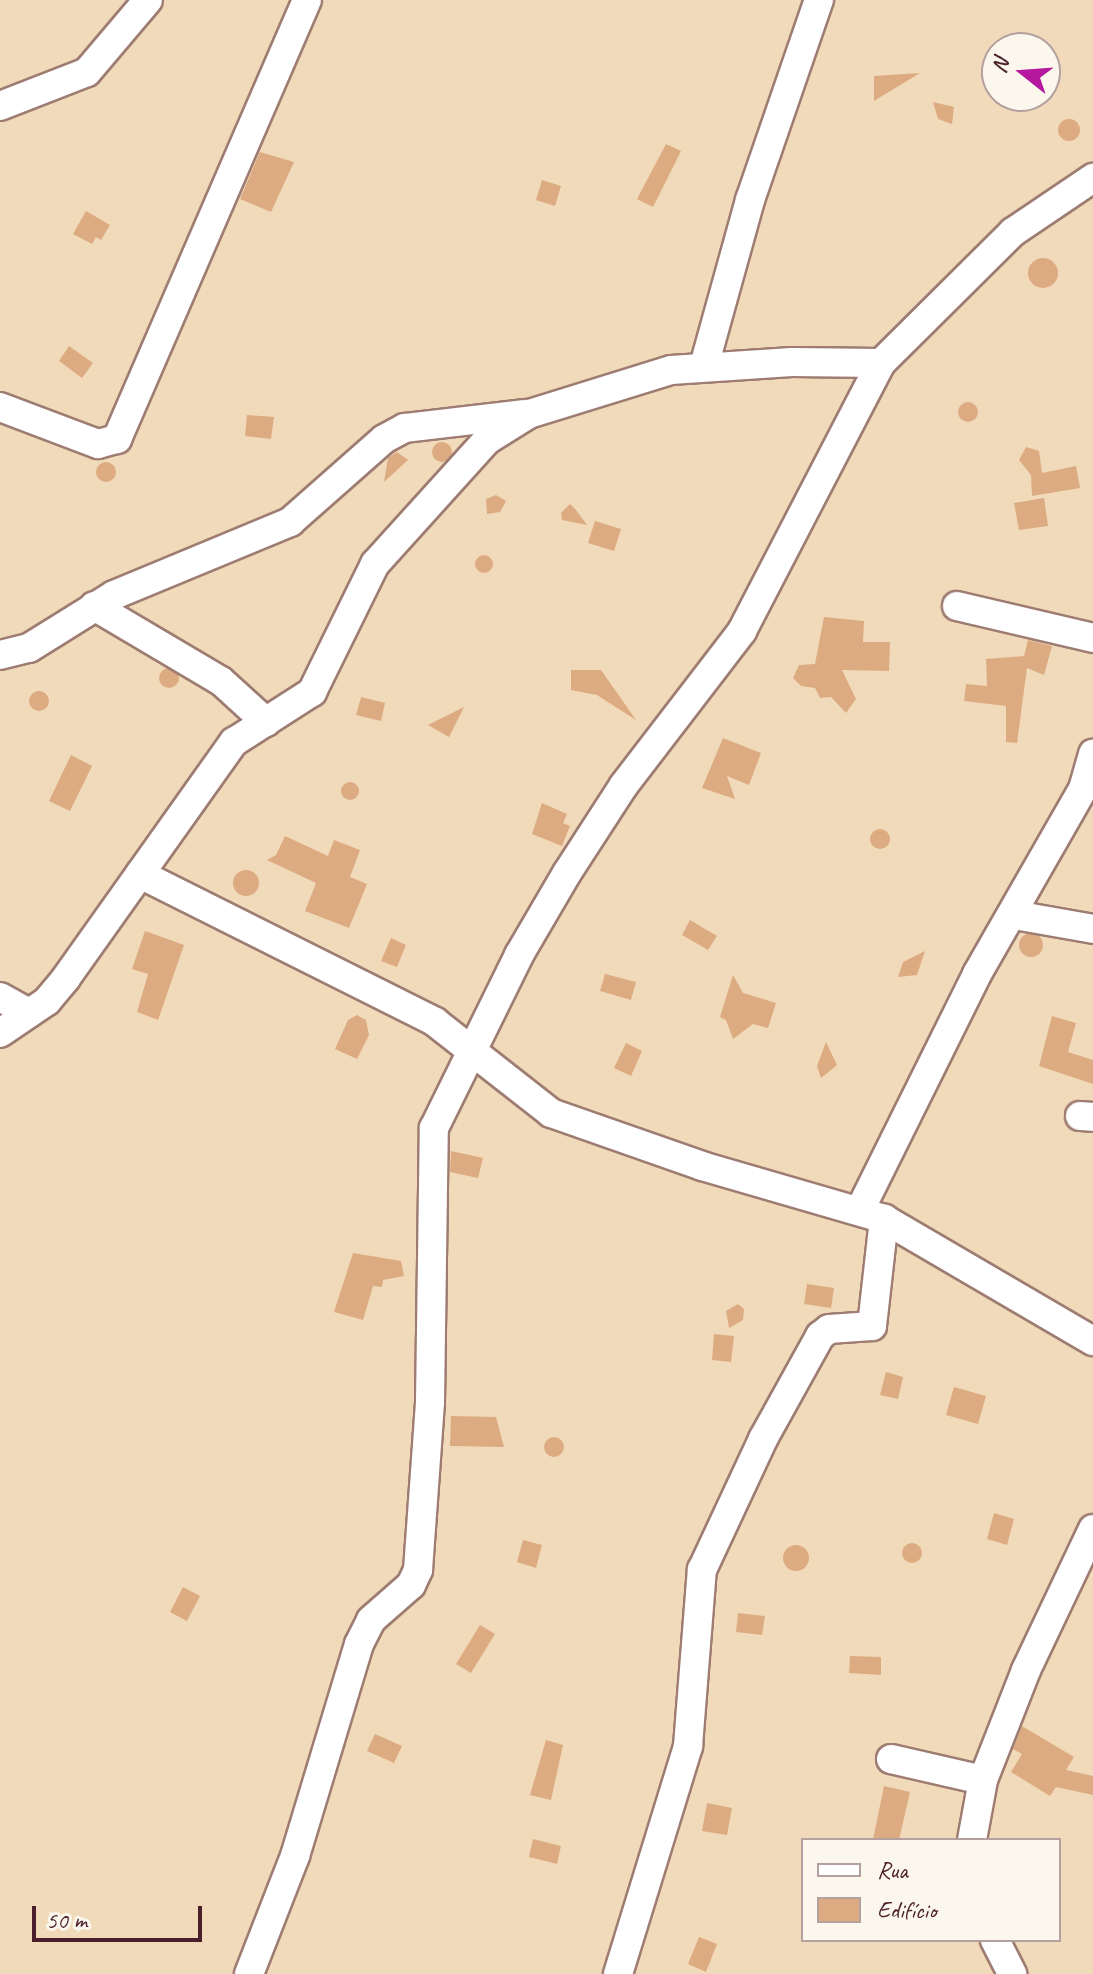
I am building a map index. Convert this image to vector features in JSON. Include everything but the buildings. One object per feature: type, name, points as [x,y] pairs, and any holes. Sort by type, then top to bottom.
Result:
[{"type":"street","points":[[0,106],[87,72],[148,0]]},
{"type":"street","points":[[0,407],[98,444],[117,439],[307,0]]},
{"type":"street","points":[[704,366],[746,214],[819,0]]},
{"type":"street","points":[[249,1974],[295,1856],[359,1644],[371,1620],[411,1585],[418,1570],[430,1402],[430,1153],[434,1128],[519,955],[591,835],[742,631],[881,363],[1013,232],[1093,178]]},
{"type":"street","points":[[0,655],[29,648],[94,606],[290,522],[384,439],[405,428],[529,414],[671,370],[704,366],[881,363]]},
{"type":"street","points":[[0,1033],[29,1013],[66,978],[234,742],[312,692],[375,564],[471,453],[529,414]]},
{"type":"street","points":[[94,606],[221,681],[266,722]]},
{"type":"street","points":[[957,606],[1093,638]]},
{"type":"street","points":[[618,1974],[688,1746],[702,1570],[763,1439],[820,1336],[829,1329],[872,1326],[872,1215],[977,974],[1014,915],[1083,789],[1093,753]]},
{"type":"street","points":[[140,874],[398,1002],[474,1051],[551,1113],[583,1128],[872,1215],[1093,1341]]},
{"type":"street","points":[[1014,915],[1093,929]]},
{"type":"street","points":[[0,997],[29,1013]]},
{"type":"street","points":[[972,1838],[983,1780],[1026,1670],[1093,1529]]},
{"type":"street","points":[[891,1759],[983,1780]]},
{"type":"street","points":[[996,1942],[1012,1974]]}]
